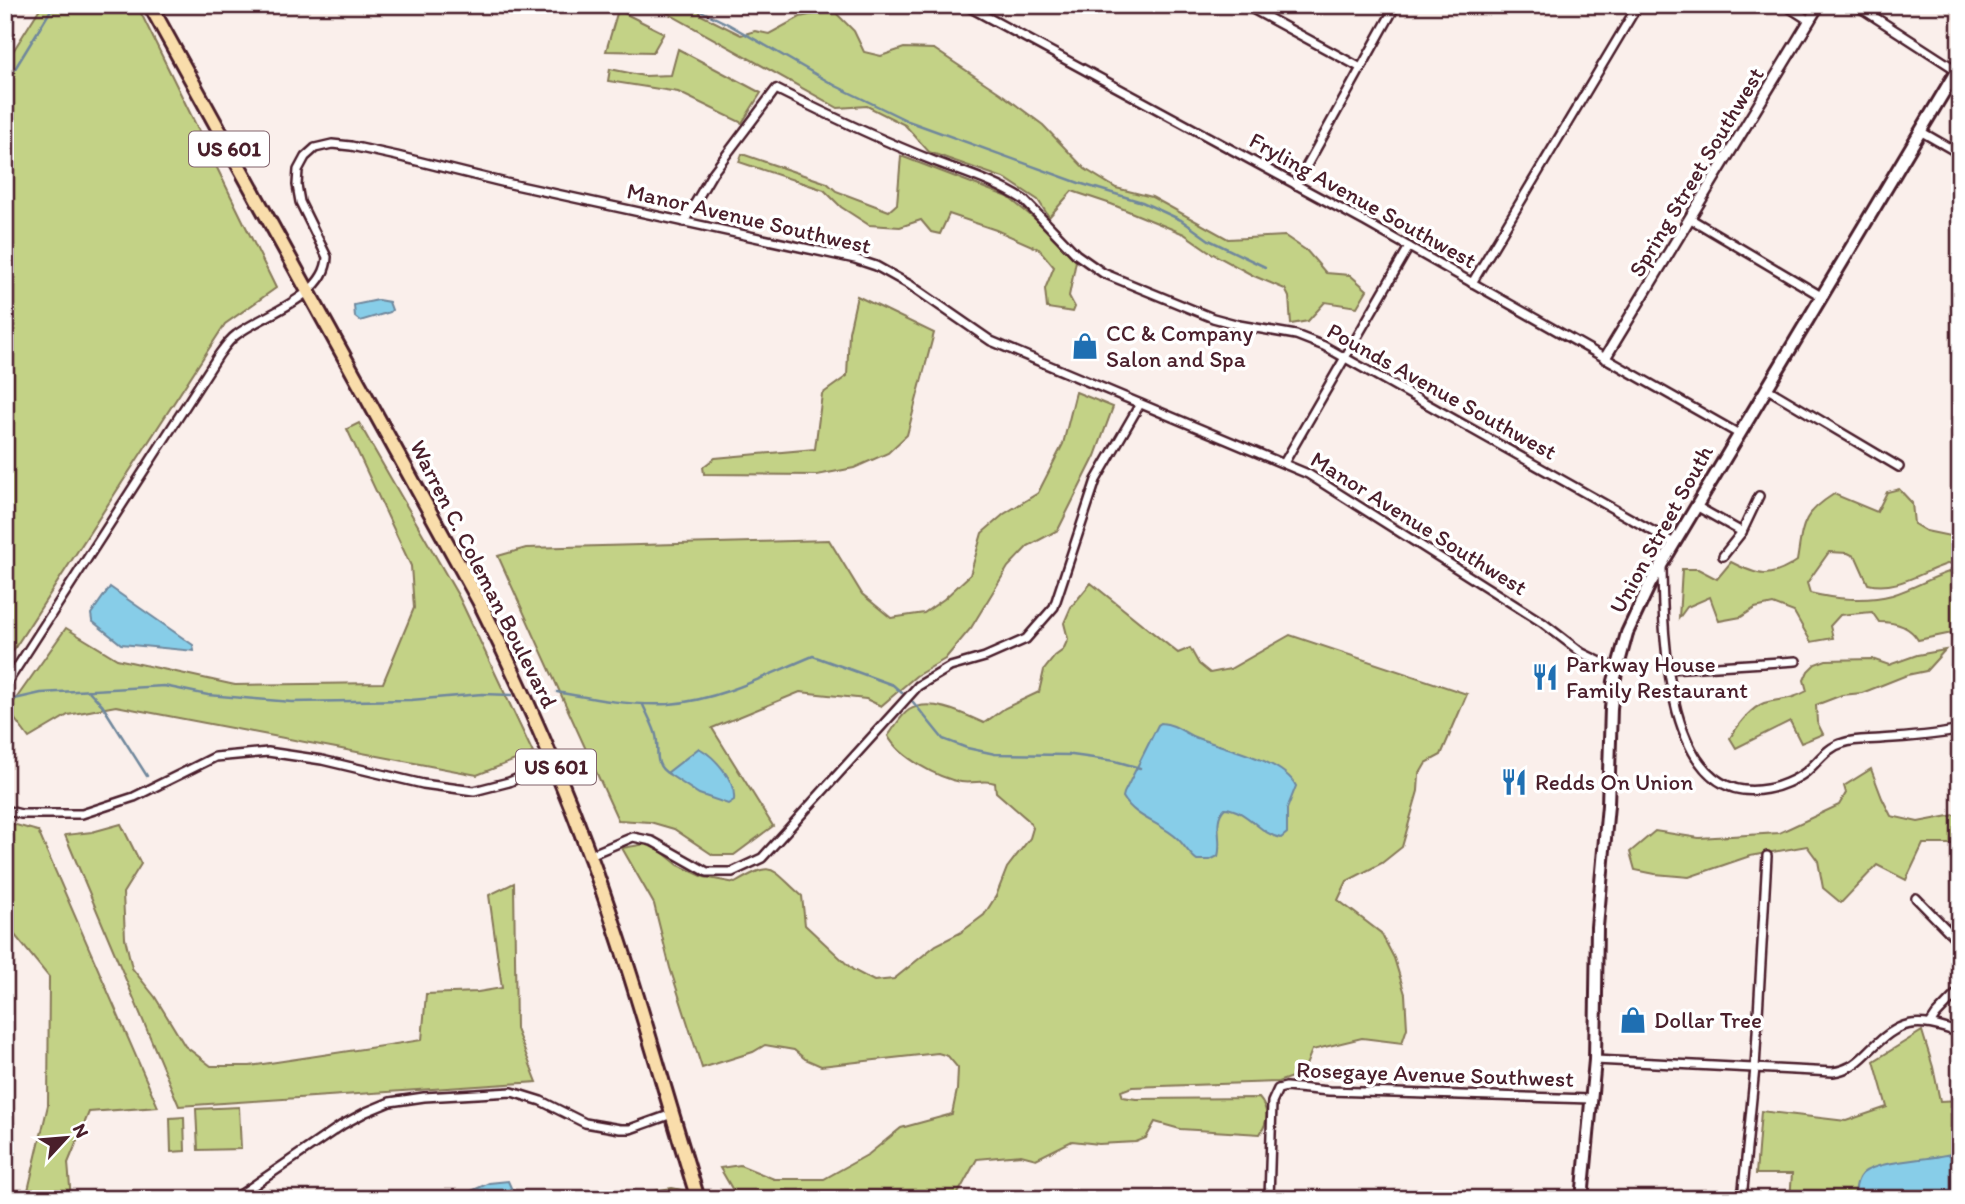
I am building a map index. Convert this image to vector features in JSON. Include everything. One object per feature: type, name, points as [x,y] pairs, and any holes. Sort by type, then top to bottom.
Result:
[{"type":"highway","name":"Warren C. Coleman Boulevard","points":[[150,5],[479,601],[522,688],[590,855],[698,1199]]},
{"type":"main road","name":"Union Street South","points":[[1581,1199],[1595,1060],[1597,927],[1608,805],[1611,708],[1617,670],[1634,615],[1766,388],[1959,69]]},
{"type":"street","name":"Fryling Avenue Southwest","points":[[965,5],[1409,247],[1739,434]]},
{"type":"street","points":[[1245,5],[1361,68]]},
{"type":"street","points":[[1296,185],[1396,5]]},
{"type":"street","points":[[1472,283],[1638,5]]},
{"type":"street","points":[[1785,5],[1810,21]]},
{"type":"street","name":"Spring Street Southwest","points":[[1605,358],[1819,5]]},
{"type":"street","points":[[1856,5],[1959,69]]},
{"type":"street","name":"Pounds Avenue Southwest","points":[[684,222],[712,174],[776,89],[851,126],[935,162],[984,179],[1016,195],[1076,254],[1103,273],[1213,318],[1239,326],[1296,335],[1345,356],[1674,543]]},
{"type":"street","points":[[1920,131],[1960,154]]},
{"type":"street","name":"Manor Avenue Southwest","points":[[309,292],[322,275],[327,257],[300,202],[298,170],[309,153],[329,144],[351,146],[506,183],[818,249],[876,266],[910,285],[991,341],[1284,463],[1344,495],[1543,623],[1582,653],[1617,670]]},
{"type":"street","points":[[1691,219],[1821,296]]},
{"type":"street","points":[[1284,463],[1409,247]]},
{"type":"street","points":[[5,686],[218,356],[234,336],[309,292]]},
{"type":"street","points":[[1766,388],[1899,467]]},
{"type":"street","points":[[590,855],[633,837],[652,841],[707,872],[732,873],[762,858],[918,686],[950,667],[985,657],[1026,639],[1054,607],[1096,480],[1140,404]]},
{"type":"street","points":[[1723,556],[1742,531],[1759,496]]},
{"type":"street","points":[[1696,506],[1742,531]]},
{"type":"street","points":[[1662,564],[1668,669],[1677,714],[1695,758],[1711,776],[1743,789],[1772,788],[1797,777],[1828,751],[1843,743],[1960,730]]},
{"type":"street","points":[[1668,669],[1796,661]]},
{"type":"street","points":[[5,810],[21,814],[82,814],[134,797],[215,757],[268,752],[322,760],[423,784],[474,791],[509,782],[554,763]]},
{"type":"street","points":[[1742,1199],[1755,1068],[1767,856]]},
{"type":"street","points":[[1916,898],[1960,943]]},
{"type":"street","points":[[1930,1024],[1960,989]]},
{"type":"street","points":[[1595,1060],[1844,1071],[1860,1060],[1889,1032],[1910,1023],[1930,1024],[1960,1033]]},
{"type":"street","name":"Rosegaye Avenue Southwest","points":[[1269,1199],[1272,1102],[1278,1089],[1286,1087],[1329,1091],[1591,1099]]},
{"type":"street","points":[[234,1199],[342,1125],[390,1102],[424,1097],[512,1092],[541,1101],[584,1122],[620,1129],[630,1129],[672,1114]]},
{"type":"green space","points":[[42,5],[137,5],[276,288],[225,324],[5,663],[5,64]]},
{"type":"green space","points":[[653,5],[697,5],[701,15],[741,35],[755,31],[769,34],[800,17],[833,10],[854,31],[864,52],[881,56],[904,48],[934,49],[1043,125],[1085,169],[1116,188],[1152,197],[1228,239],[1285,236],[1307,251],[1326,273],[1350,275],[1367,290],[1357,307],[1325,302],[1308,321],[1291,324],[1289,297],[1285,289],[1213,254],[1184,234],[1072,191],[1049,217],[1038,200],[1006,179],[929,152],[905,125],[867,106],[838,108]]},
{"type":"green space","points":[[618,10],[664,33],[653,52],[606,51]]},
{"type":"green space","points":[[678,49],[761,93],[742,123],[678,92],[608,81],[610,69],[644,76],[671,75]]},
{"type":"green space","points":[[742,154],[827,183],[836,191],[889,211],[897,204],[901,156],[1008,197],[1035,219],[1076,261],[1069,296],[1075,307],[1073,312],[1047,308],[1045,289],[1054,267],[1039,249],[996,230],[949,214],[940,234],[931,232],[921,220],[900,227],[869,225],[841,207],[824,190],[739,162]]},
{"type":"green space","points":[[857,296],[934,333],[907,435],[888,453],[854,468],[817,475],[704,474],[703,467],[715,458],[815,449],[822,394],[847,376],[849,332]]},
{"type":"green space","points":[[1076,392],[1113,407],[1095,456],[1058,530],[1028,546],[1008,567],[971,628],[945,659],[916,676],[881,706],[866,699],[800,692],[712,728],[773,826],[734,855],[713,855],[674,829],[650,822],[618,820],[498,556],[526,548],[829,540],[862,594],[891,618],[924,613],[970,575],[982,533],[1004,514],[1038,493],[1063,444]]},
{"type":"green space","points":[[359,423],[459,597],[533,753],[477,775],[116,706],[68,715],[29,738],[8,710],[66,628],[117,659],[235,685],[383,683],[414,608],[411,566],[347,429]]},
{"type":"green space","points":[[1899,489],[1912,503],[1914,524],[1926,531],[1955,537],[1958,561],[1902,582],[1880,586],[1868,584],[1856,557],[1848,553],[1829,552],[1807,583],[1810,593],[1851,599],[1882,597],[1958,569],[1956,593],[1960,628],[1952,633],[1918,640],[1911,631],[1902,626],[1879,622],[1872,612],[1840,615],[1830,626],[1833,638],[1811,642],[1794,612],[1773,604],[1755,608],[1741,617],[1719,621],[1710,597],[1687,607],[1679,618],[1682,569],[1698,569],[1717,579],[1731,562],[1757,573],[1779,571],[1797,561],[1805,522],[1823,501],[1834,494],[1877,512],[1887,492]]},
{"type":"green space","points":[[1091,583],[1178,653],[1190,648],[1199,664],[1210,673],[1230,669],[1290,635],[1467,694],[1441,755],[1426,763],[1419,775],[1418,791],[1402,847],[1382,863],[1347,881],[1338,900],[1381,933],[1394,958],[1405,994],[1407,1028],[1402,1043],[1362,1038],[1312,1050],[1303,1073],[1278,1082],[1132,1087],[1121,1091],[1123,1097],[1136,1099],[1259,1098],[1266,1116],[1260,1134],[1180,1129],[1155,1122],[1146,1138],[1136,1142],[1099,1144],[1072,1141],[1036,1159],[1021,1155],[977,1159],[955,1199],[738,1199],[720,1168],[740,1165],[774,1179],[824,1179],[869,1154],[901,1128],[952,1114],[958,1068],[948,1056],[938,1053],[821,1066],[805,1059],[794,1050],[765,1045],[753,1052],[702,1068],[670,968],[654,904],[622,848],[646,844],[661,851],[678,865],[704,877],[735,883],[758,871],[771,870],[802,896],[805,925],[853,970],[874,981],[894,979],[936,945],[960,933],[984,915],[996,896],[1007,868],[1030,838],[1033,828],[1028,820],[996,792],[995,783],[961,782],[941,776],[910,759],[888,736],[903,715],[918,706],[947,708],[984,723],[1005,708],[1039,692],[1044,670],[1063,650],[1068,639],[1064,623],[1071,607]]},
{"type":"green space","points":[[1945,650],[1926,671],[1907,675],[1862,693],[1842,695],[1816,705],[1817,722],[1823,734],[1801,743],[1790,721],[1736,748],[1730,738],[1753,709],[1770,701],[1807,691],[1804,680],[1815,664],[1826,660],[1872,659],[1889,665],[1917,655]]},
{"type":"green space","points":[[1871,769],[1891,816],[1918,822],[1960,814],[1960,850],[1953,844],[1923,844],[1906,880],[1877,865],[1841,903],[1823,888],[1818,861],[1807,846],[1750,856],[1689,877],[1635,870],[1630,852],[1655,831],[1699,838],[1779,833],[1839,805],[1846,793],[1844,786]]},
{"type":"green space","points":[[5,822],[38,831],[158,1107],[89,1112],[68,1163],[71,1199],[26,1199],[48,1105],[49,977],[5,923]]},
{"type":"green space","points":[[121,824],[141,864],[123,893],[125,938],[132,968],[155,997],[185,1046],[211,1066],[250,1066],[422,1040],[426,994],[502,988],[489,895],[514,883],[516,1029],[537,1082],[179,1106],[65,835],[92,832]]},
{"type":"green space","points":[[1922,1031],[1940,1101],[1960,1100],[1960,1199],[1790,1199],[1792,1174],[1756,1174],[1761,1111],[1846,1121],[1887,1107],[1874,1061]]},
{"type":"green space","points":[[239,1107],[241,1149],[198,1150],[196,1109]]},
{"type":"green space","points":[[184,1117],[185,1151],[171,1152],[170,1118]]},
{"type":"green space","points":[[672,1188],[687,1191],[690,1199],[602,1199]]},
{"type":"water","points":[[378,300],[389,302],[392,310],[360,321],[355,317],[354,305]]},
{"type":"water","points":[[110,587],[193,645],[194,651],[121,644],[92,621],[91,614]]},
{"type":"water","points":[[1161,723],[1266,762],[1289,777],[1296,786],[1287,809],[1287,833],[1281,838],[1273,836],[1240,813],[1225,808],[1218,824],[1218,856],[1210,860],[1197,860],[1171,833],[1128,804],[1123,797],[1124,793]]},
{"type":"water","points":[[699,748],[718,763],[728,777],[734,800],[728,804],[699,794],[667,773]]},
{"type":"water","points":[[1960,1154],[1960,1199],[1855,1199],[1859,1178],[1871,1169]]},
{"type":"water","points":[[508,1181],[516,1199],[454,1199],[489,1183]]},
{"type":"waterway","points":[[5,85],[54,5]]},
{"type":"waterway","points":[[689,5],[728,24],[836,86],[908,121],[1079,183],[1142,202],[1181,220],[1209,240],[1265,267]]},
{"type":"waterway","points":[[557,692],[627,703],[688,702],[743,686],[813,656],[893,685],[902,693]]},
{"type":"waterway","points":[[10,700],[41,693],[164,686],[208,695],[292,702],[512,695]]},
{"type":"waterway","points":[[88,690],[102,705],[147,776]]},
{"type":"waterway","points":[[913,702],[943,739],[967,748],[995,754],[1072,755],[1115,761],[1140,768]]},
{"type":"waterway","points":[[643,705],[657,738],[658,761],[669,774]]},
{"type":"waterway","points":[[898,1199],[904,1196]]},
{"type":"place","name":"CC & Company Salon and Spa","points":[[1085,346]]},
{"type":"place","name":"Parkway House Family Restaurant","points":[[1545,677]]},
{"type":"place","name":"Redds On Union","points":[[1514,782]]},
{"type":"place","name":"Dollar Tree","points":[[1633,1020]]}]
